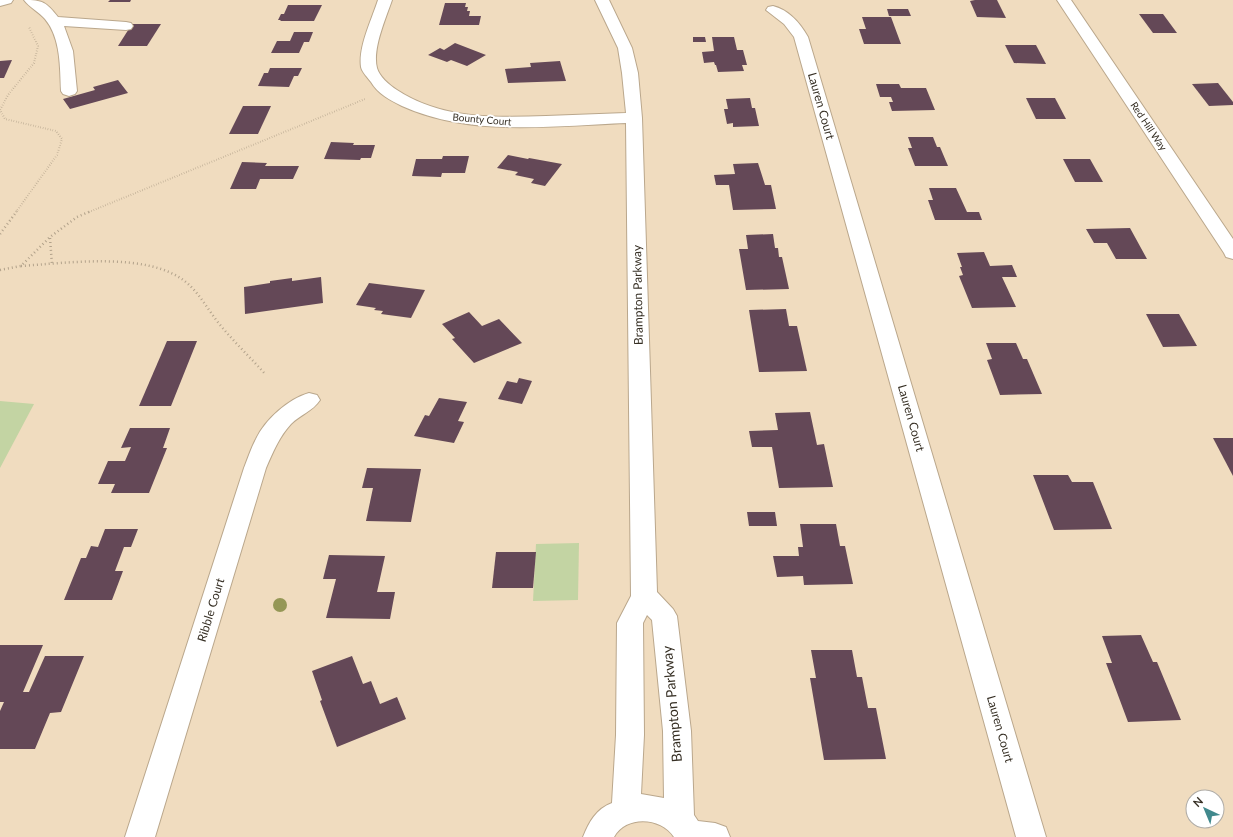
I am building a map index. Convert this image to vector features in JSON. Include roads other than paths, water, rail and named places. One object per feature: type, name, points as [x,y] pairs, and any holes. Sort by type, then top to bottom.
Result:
[{"type":"street","points":[[0,2],[6,0]]},
{"type":"street","points":[[31,0],[40,6],[55,21],[62,38],[67,59],[68,91]]},
{"type":"street","name":"Bounty Court","points":[[385,0],[369,49],[369,68],[379,83],[398,98],[426,111],[460,119],[512,122],[634,118]]},
{"type":"street","name":"Brampton Parkway","points":[[602,0],[625,48],[630,73],[634,118],[644,596],[630,623],[630,735],[626,810]]},
{"type":"street","name":"Red Hill Way","points":[[1064,0],[1233,253]]},
{"type":"street","name":"Lauren Court","points":[[773,10],[787,18],[795,26],[801,37],[1031,837]]},
{"type":"street","points":[[55,21],[126,26]]},
{"type":"street","name":"Ribble Court","points":[[140,837],[254,468],[267,439],[271,434],[284,418],[309,400]]},
{"type":"street","name":"Brampton Parkway","points":[[644,596],[664,616],[677,731],[694,832]]},
{"type":"street","points":[[594,836],[610,820],[626,810],[645,807],[663,810],[694,832]]}]
